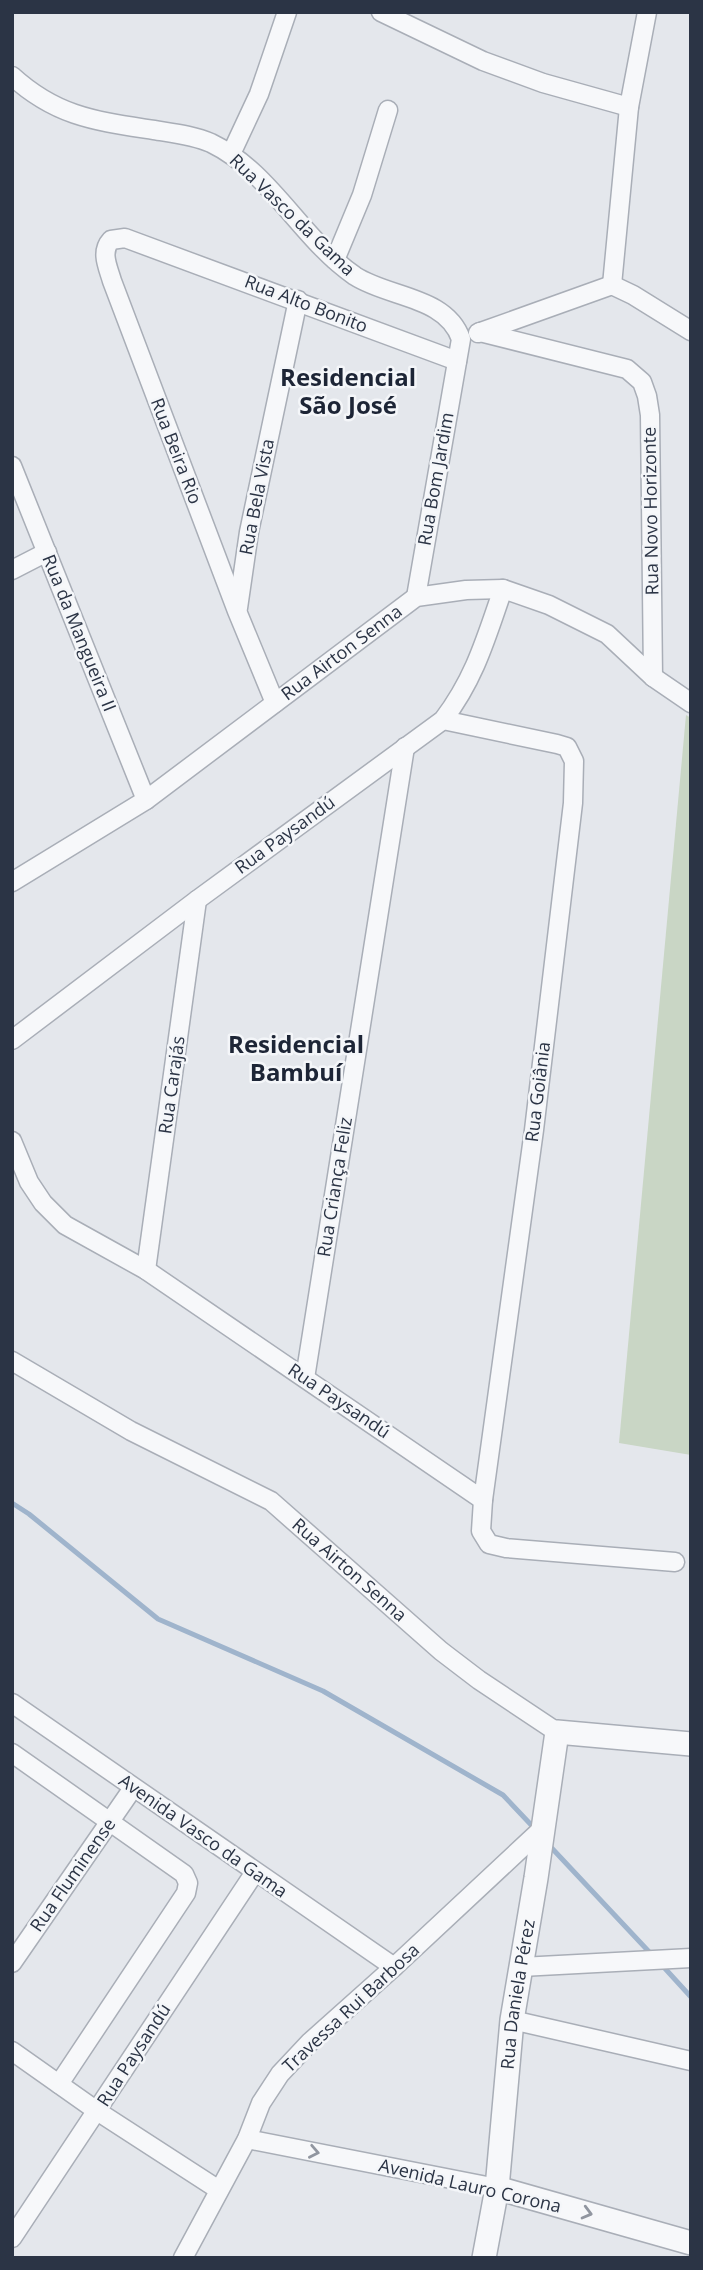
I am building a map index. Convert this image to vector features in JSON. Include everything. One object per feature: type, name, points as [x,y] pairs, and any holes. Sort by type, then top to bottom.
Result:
[{"type":"street","points":[[232,154],[259,94],[287,12]]},
{"type":"street","points":[[381,12],[483,61],[543,83],[629,107]]},
{"type":"street","points":[[612,285],[629,107],[646,12]]},
{"type":"street","name":"Rua Vasco da Gama","points":[[12,76],[57,108],[94,122],[184,135],[208,142],[232,154],[335,260],[365,282],[438,310],[450,318],[461,339]]},
{"type":"street","points":[[335,260],[362,195],[388,110]]},
{"type":"street","name":"Rua Beira Rio","points":[[154,248],[118,237],[106,246],[106,257],[117,294],[237,611],[275,703]]},
{"type":"street","name":"Rua Alto Bonito","points":[[154,248],[457,361]]},
{"type":"street","points":[[457,361],[461,339],[612,285],[634,295],[691,331]]},
{"type":"street","name":"Rua Bela Vista","points":[[237,611],[249,532],[298,300]]},
{"type":"street","name":"Rua Novo Horizonte","points":[[480,332],[627,369],[642,382],[649,405],[652,438],[653,677]]},
{"type":"street","name":"Rua Bom Jardim","points":[[416,597],[457,361]]},
{"type":"street","name":"Rua da Mangueira II","points":[[12,466],[146,800]]},
{"type":"street","points":[[12,570],[47,552]]},
{"type":"street","name":"Rua Airton Senna","points":[[13,880],[146,800],[416,597],[466,590],[503,589],[549,605],[607,634],[653,677],[691,703]]},
{"type":"street","name":"Rua Paysandú","points":[[12,1040],[197,900],[443,720],[473,676],[503,589]]},
{"type":"street","name":"Rua Goiânia","points":[[443,720],[567,747],[575,761],[573,803],[534,1129],[481,1531],[489,1544],[506,1548],[675,1562]]},
{"type":"street","name":"Rua Criança Feliz","points":[[305,1378],[405,747]]},
{"type":"street","name":"Rua Carajás","points":[[146,1270],[197,900]]},
{"type":"street","name":"Rua Paysandú","points":[[12,1141],[29,1182],[43,1203],[65,1225],[146,1270],[483,1500]]},
{"type":"street","name":"Rua Airton Senna","points":[[15,1369],[271,1501],[441,1651],[557,1732],[691,1744]]},
{"type":"street","name":"Avenida Vasco da Gama","points":[[12,1703],[394,1966]]},
{"type":"street","name":"Rua Daniela Pérez","points":[[484,2258],[497,2188],[512,2020],[557,1732]]},
{"type":"street","points":[[12,1753],[184,1874],[188,1883],[186,1894],[59,2084]]},
{"type":"street","name":"Rua Fluminense","points":[[12,1963],[133,1788]]},
{"type":"street","name":"Travessa Rui Barbosa","points":[[183,2258],[247,2139],[261,2103],[280,2074],[310,2042],[539,1835]]},
{"type":"street","name":"Rua Paysandú","points":[[12,2238],[255,1872]]},
{"type":"street","points":[[522,1967],[691,1958]]},
{"type":"street","points":[[512,2020],[691,2061]]},
{"type":"street","points":[[12,2051],[97,2112],[219,2190]]},
{"type":"street","name":"Avenida Lauro Corona","points":[[247,2139],[497,2188],[691,2243]]},
{"type":"green space","points":[[686,715],[691,718],[691,1455],[619,1443]]},
{"type":"waterway","points":[[12,1503],[158,1619],[323,1691],[503,1795],[536,1830]]},
{"type":"waterway","points":[[547,1843],[653,1956]]},
{"type":"waterway","points":[[660,1963],[691,1997]]},
{"type":"district","name":"Residencial São José","points":[[348,392]]},
{"type":"district","name":"Residencial Bambuí","points":[[296,1059]]}]
